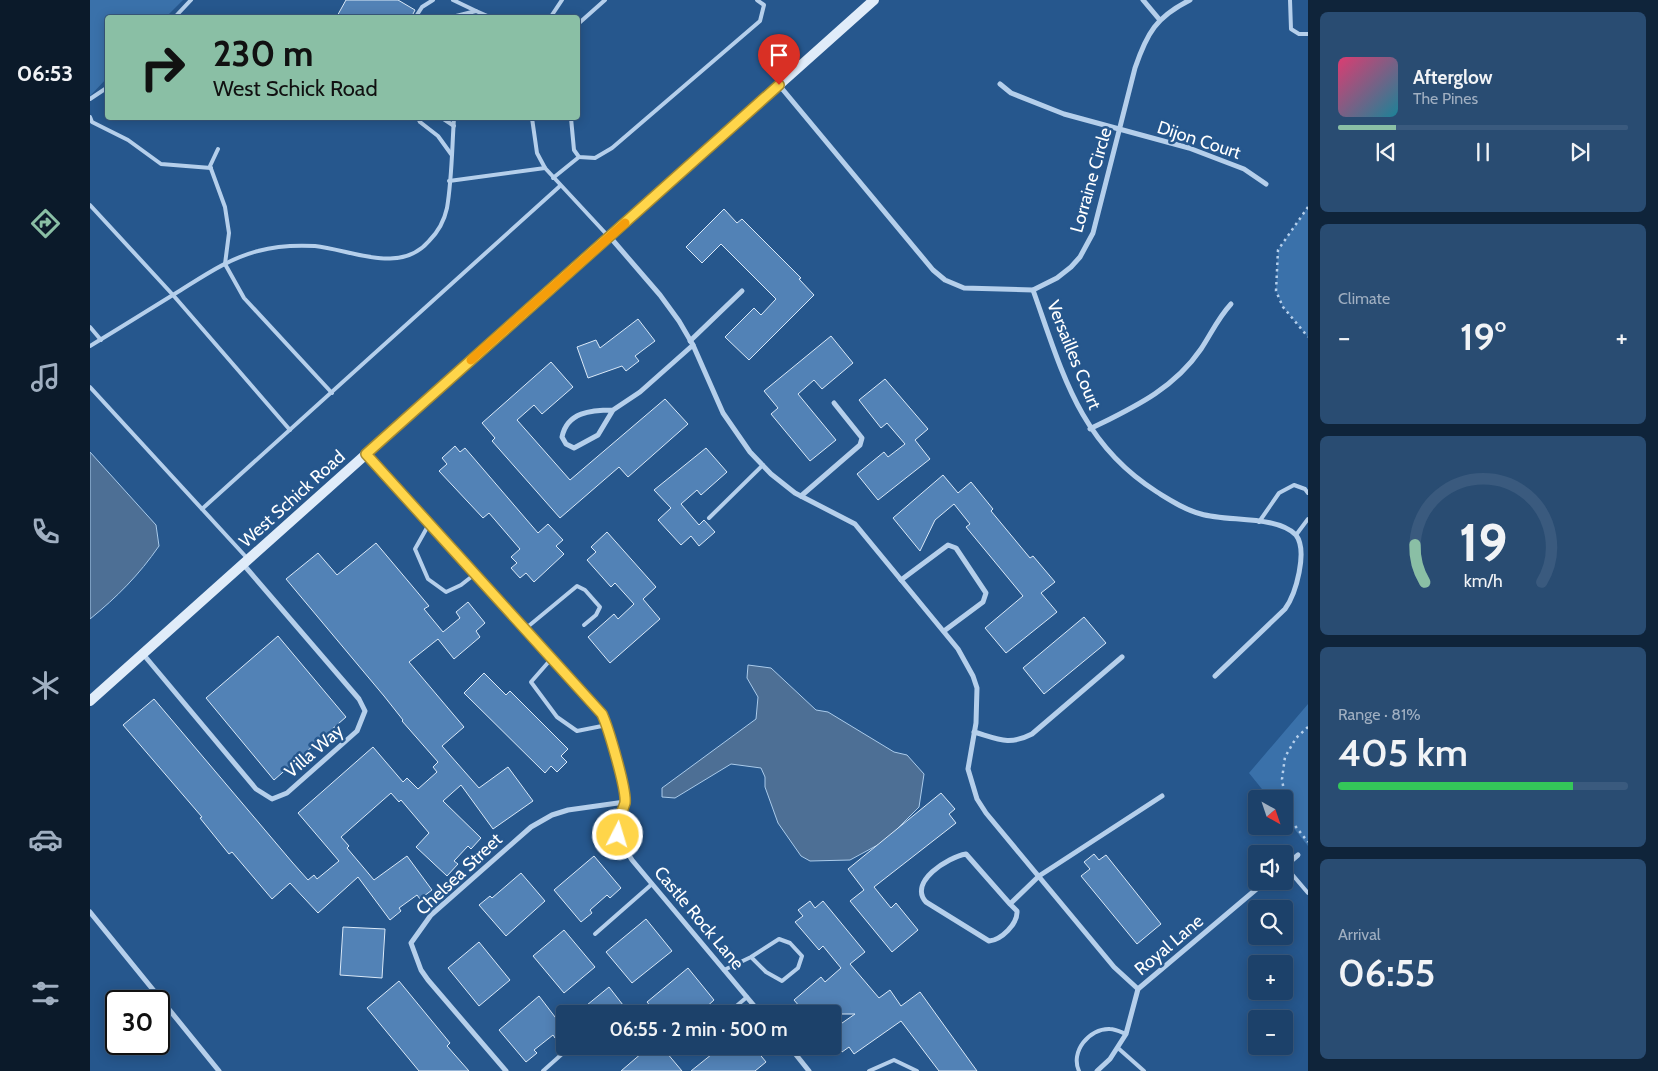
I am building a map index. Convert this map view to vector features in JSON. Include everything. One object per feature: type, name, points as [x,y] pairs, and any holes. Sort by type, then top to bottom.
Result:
[{"type":"street","name":"West Schick Road","points":[[90,701],[874,0]]},
{"type":"street","points":[[1143,0],[1159,19]]},
{"type":"street","name":"Lorraine Circle","points":[[1033,290],[1064,272],[1086,247],[1100,210],[1142,48],[1159,19],[1190,0]]},
{"type":"street","name":"Dijon Court","points":[[1000,84],[1012,92],[1064,114],[1189,148],[1244,169],[1266,184]]},
{"type":"street","points":[[779,85],[932,270],[945,280],[964,288],[1033,290]]},
{"type":"street","points":[[609,237],[660,295],[679,321],[692,343],[723,413],[750,452],[801,496],[855,524],[944,631],[967,662],[978,688],[968,769],[977,799],[986,813],[1114,967],[1138,989]]},
{"type":"street","name":"Versailles Court","points":[[1033,290],[1066,382],[1090,429],[1124,467],[1145,485],[1172,501],[1200,514],[1276,524],[1296,535]]},
{"type":"street","points":[[613,410],[591,410],[576,416],[564,428],[562,437],[566,444],[574,448],[590,441],[604,427],[613,410],[640,392],[692,343],[742,291]]},
{"type":"street","points":[[1090,429],[1146,401],[1169,385],[1201,349],[1222,314],[1231,304]]},
{"type":"street","points":[[801,496],[860,445],[862,438],[834,403]]},
{"type":"street","points":[[366,454],[597,706],[607,725],[625,802]]},
{"type":"street","points":[[1215,676],[1285,609],[1294,598],[1301,576],[1301,545],[1296,535]]},
{"type":"street","points":[[902,580],[948,545],[956,548],[986,593],[983,602],[944,631]]},
{"type":"street","name":"Villa Way","points":[[143,654],[256,789],[272,799],[286,793],[357,731],[366,711],[359,699],[246,562]]},
{"type":"street","points":[[974,732],[1010,742],[1018,741],[1032,734],[1122,657]]},
{"type":"street","points":[[1010,904],[1039,876],[1162,796]]},
{"type":"street","name":"Castle Rock Lane","points":[[625,802],[615,823],[618,835],[632,860],[754,1005]]},
{"type":"street","name":"Chelsea Street","points":[[506,1071],[428,980],[421,970],[411,943],[431,915],[531,827],[552,815],[568,810],[625,802]]},
{"type":"street","points":[[966,854],[1010,904],[1017,912],[1015,922],[1001,937],[989,941],[926,902],[920,894],[920,889],[934,871],[956,857],[966,854]]},
{"type":"street","points":[[1293,859],[1298,855]]},
{"type":"street","name":"Royal Lane","points":[[1097,1071],[1118,1048],[1126,1034],[1138,989],[1255,890]]},
{"type":"street","points":[[90,912],[219,1071]]},
{"type":"street","points":[[796,1055],[809,1071]]},
{"type":"lane","points":[[177,15],[191,0]]},
{"type":"lane","points":[[417,15],[422,7],[433,0]]},
{"type":"lane","points":[[453,0],[485,15]]},
{"type":"lane","points":[[552,15],[562,0]]},
{"type":"lane","points":[[580,22],[605,0]]},
{"type":"lane","points":[[554,178],[579,157],[595,158],[612,148],[760,21],[764,5],[757,0]]},
{"type":"lane","points":[[1290,0],[1291,29],[1299,34],[1308,34]]},
{"type":"lane","points":[[460,15],[476,11]]},
{"type":"lane","points":[[90,99],[105,89]]},
{"type":"lane","points":[[90,116],[92,122],[128,140],[161,164],[211,168]]},
{"type":"lane","points":[[419,120],[438,136],[452,154]]},
{"type":"lane","points":[[445,120],[454,126]]},
{"type":"lane","points":[[90,346],[225,264],[256,251],[278,246],[314,246],[379,258],[399,259],[413,255],[425,246],[439,230],[447,210],[454,120]]},
{"type":"lane","points":[[532,120],[537,153],[545,168],[609,237]]},
{"type":"lane","points":[[571,120],[574,150],[579,157]]},
{"type":"lane","points":[[218,149],[211,168],[225,207],[230,234],[225,264],[244,298],[332,393]]},
{"type":"lane","points":[[449,181],[545,168]]},
{"type":"lane","points":[[202,510],[560,186]]},
{"type":"lane","points":[[90,205],[290,430]]},
{"type":"lane","points":[[90,327],[101,340]]},
{"type":"lane","points":[[90,387],[202,510],[246,562]]},
{"type":"lane","points":[[709,518],[763,465]]},
{"type":"lane","points":[[1259,522],[1279,493],[1294,485],[1308,493]]},
{"type":"lane","points":[[1296,535],[1308,519]]},
{"type":"lane","points":[[429,524],[415,548],[428,579],[446,592],[461,585],[475,574]]},
{"type":"lane","points":[[526,629],[577,586],[585,590],[600,607],[596,615],[584,625]]},
{"type":"lane","points":[[552,658],[531,682],[558,717],[577,731],[607,725]]},
{"type":"lane","points":[[1293,876],[1308,893]]},
{"type":"lane","points":[[595,934],[652,884]]},
{"type":"lane","points":[[724,970],[751,957],[779,938],[790,943],[802,956],[798,968],[782,981],[766,972],[751,957]]},
{"type":"lane","points":[[737,1005],[747,996]]},
{"type":"lane","points":[[1078,1071],[1076,1059],[1078,1049],[1092,1034],[1109,1029],[1126,1034]]},
{"type":"lane","points":[[1118,1048],[1144,1071]]},
{"type":"lane","points":[[543,1071],[561,1055]]},
{"type":"lane","points":[[868,1071],[894,1060],[917,1071]]},
{"type":"path","points":[[1308,207],[1278,250],[1276,291],[1283,308],[1308,337]]},
{"type":"path","points":[[1308,727],[1296,738],[1285,758],[1282,778],[1288,817],[1308,842]]},
{"type":"shaded area","points":[[90,0],[183,0],[168,15],[105,15],[105,80],[90,96]]},
{"type":"shaded area","points":[[1308,207],[1308,337],[1283,307],[1276,291],[1278,250]]},
{"type":"shaded area","points":[[90,452],[156,525],[159,546],[144,567],[127,585],[90,619]]},
{"type":"shaded area","points":[[748,665],[771,668],[816,710],[828,712],[894,752],[907,755],[924,774],[919,807],[885,841],[850,860],[810,861],[801,856],[778,823],[765,787],[765,777],[761,768],[731,764],[675,798],[662,797],[662,788],[756,719],[758,697],[747,678]]},
{"type":"shaded area","points":[[1308,704],[1308,846],[1293,827],[1293,790],[1263,790],[1249,773]]},
{"type":"building","points":[[346,0],[398,0],[415,10],[412,15],[338,15]]},
{"type":"building","points":[[724,209],[737,223],[742,219],[801,278],[799,279],[814,295],[749,360],[725,337],[754,308],[761,315],[776,299],[721,244],[702,263],[686,247]]},
{"type":"building","points":[[638,319],[655,341],[635,356],[639,361],[626,371],[622,366],[588,378],[577,347],[596,340],[600,348]]},
{"type":"building","points":[[831,336],[853,363],[822,389],[814,380],[798,394],[836,440],[810,461],[771,414],[778,408],[764,391]]},
{"type":"building","points":[[551,362],[573,387],[542,414],[534,405],[517,420],[570,480],[665,399],[688,424],[628,477],[619,467],[560,518],[492,441],[495,438],[482,423]]},
{"type":"building","points":[[885,379],[928,429],[915,440],[930,459],[878,500],[857,474],[884,452],[888,457],[905,444],[887,423],[881,428],[859,400]]},
{"type":"building","points":[[455,446],[460,452],[465,448],[538,533],[548,524],[563,540],[556,546],[564,554],[534,582],[526,573],[520,578],[511,568],[517,563],[511,557],[520,549],[489,513],[483,518],[439,471],[447,464],[442,458]]},
{"type":"building","points":[[706,448],[727,472],[701,495],[697,490],[681,504],[699,525],[704,520],[715,532],[699,546],[691,536],[681,545],[658,520],[671,508],[654,490]]},
{"type":"building","points":[[943,475],[958,493],[971,482],[993,509],[991,511],[1030,558],[1033,556],[1055,582],[1041,593],[1057,612],[1006,653],[985,628],[1023,596],[966,527],[970,524],[954,504],[935,520],[920,551],[893,518]]},
{"type":"building","points":[[607,532],[656,587],[643,599],[660,619],[610,663],[588,637],[614,614],[618,619],[634,604],[615,583],[611,587],[587,560],[596,552],[591,547]]},
{"type":"building","points":[[376,543],[429,606],[424,609],[443,632],[460,618],[456,612],[468,602],[485,623],[476,631],[480,637],[454,659],[438,639],[409,662],[464,727],[442,746],[479,788],[508,767],[533,801],[493,829],[461,785],[443,801],[481,838],[471,849],[468,846],[454,861],[458,864],[447,876],[416,847],[429,833],[401,800],[399,802],[391,793],[341,837],[349,846],[347,848],[374,880],[407,856],[432,890],[420,899],[417,895],[399,908],[401,911],[390,920],[358,877],[318,913],[290,883],[272,899],[232,852],[229,854],[200,818],[202,817],[123,725],[154,699],[308,880],[314,875],[317,879],[339,861],[298,813],[373,747],[403,782],[407,778],[418,789],[437,772],[433,767],[438,762],[286,579],[318,553],[337,575]]},
{"type":"building","points":[[1084,617],[1106,643],[1044,694],[1023,668]]},
{"type":"building","points":[[278,636],[346,717],[274,780],[206,698]]},
{"type":"building","points":[[484,673],[506,695],[510,691],[568,749],[561,756],[567,762],[557,772],[551,766],[545,773],[464,693]]},
{"type":"building","points":[[941,793],[955,809],[949,814],[956,823],[874,887],[891,908],[896,903],[918,930],[892,952],[850,901],[864,890],[848,869]]},
{"type":"building","points":[[1094,854],[1099,860],[1106,855],[1161,924],[1137,944],[1081,876],[1090,869],[1084,862]]},
{"type":"building","points":[[594,856],[621,888],[610,898],[607,895],[590,910],[592,913],[581,922],[554,890]]},
{"type":"building","points":[[521,873],[545,901],[506,936],[479,905],[490,896],[492,898]]},
{"type":"building","points":[[810,901],[815,908],[823,901],[865,952],[850,964],[879,998],[890,990],[901,1006],[920,992],[977,1071],[939,1071],[901,1021],[854,1054],[849,1047],[842,1052],[841,1024],[855,1014],[841,1014],[841,1005],[798,1005],[794,1000],[821,977],[825,982],[841,968],[823,946],[819,950],[795,922],[803,916],[798,910]]},
{"type":"building","points":[[646,919],[672,951],[632,983],[606,952]]},
{"type":"building","points":[[343,927],[385,929],[382,978],[340,975]]},
{"type":"building","points":[[564,930],[595,967],[564,993],[533,956]]},
{"type":"building","points":[[479,942],[510,980],[479,1006],[448,968]]},
{"type":"building","points":[[688,968],[714,1000],[708,1005],[650,1005],[647,1002]]},
{"type":"building","points":[[399,981],[450,1043],[447,1046],[469,1071],[419,1071],[367,1008]]},
{"type":"building","points":[[609,987],[623,1005],[587,1005]]},
{"type":"building","points":[[539,996],[556,1018],[556,1037],[553,1035],[534,1050],[537,1053],[526,1062],[499,1030]]},
{"type":"building","points":[[640,1055],[669,1055],[682,1071],[621,1071]]},
{"type":"building","points":[[711,1055],[760,1055],[766,1062],[755,1071],[691,1071]]},
{"type":"slow traffic","points":[[471,360],[625,223]]},
{"type":"route","points":[[618,835],[615,823],[625,802],[611,733],[597,706],[366,454],[779,85]]}]
